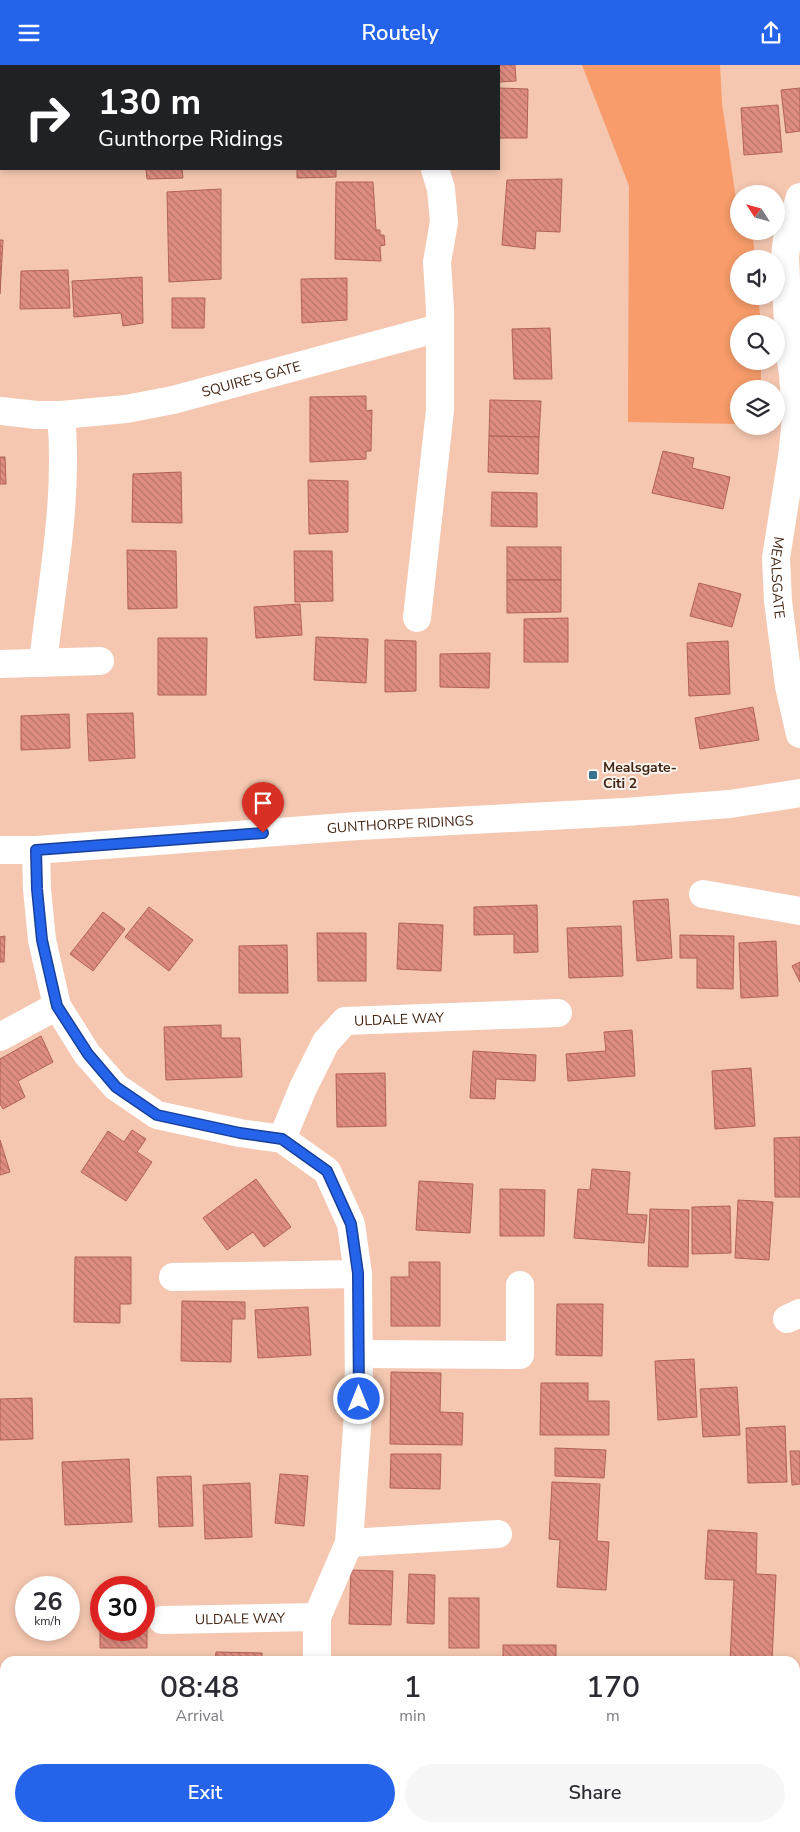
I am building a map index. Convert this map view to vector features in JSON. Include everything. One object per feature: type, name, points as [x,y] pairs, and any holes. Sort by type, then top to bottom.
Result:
[{"type":"street","points":[[417,618],[440,410],[438,262],[444,222],[441,189],[435,170]]},
{"type":"street","name":"MEALSGATE","points":[[800,197],[787,239],[785,257],[789,348],[798,419],[776,558],[778,601],[789,686],[800,734]]},
{"type":"street","name":"SQUIRE'S GATE","points":[[0,411],[37,415],[61,415],[126,409],[173,400],[439,328]]},
{"type":"street","points":[[42,663],[63,495],[65,449],[61,415]]},
{"type":"street","points":[[0,663],[100,661]]},
{"type":"street","name":"GUNTHORPE RIDINGS","points":[[0,850],[36,850],[348,827],[730,804],[800,793]]},
{"type":"street","points":[[36,850],[37,889],[42,940],[57,1006],[88,1054],[116,1087],[157,1115],[240,1133],[282,1139],[327,1171],[351,1224],[358,1273],[359,1399],[348,1543],[317,1617],[317,1656]]},
{"type":"street","points":[[703,894],[800,911]]},
{"type":"street","points":[[0,1037],[57,1006]]},
{"type":"street","name":"ULDALE WAY","points":[[282,1139],[303,1088],[326,1042],[346,1021],[558,1013]]},
{"type":"street","points":[[172,1277],[358,1273]]},
{"type":"street","points":[[358,1354],[520,1355],[520,1285]]},
{"type":"street","points":[[348,1543],[498,1534]]},
{"type":"street","name":"ULDALE WAY","points":[[162,1620],[317,1617]]},
{"type":"shaded area","points":[[582,65],[720,65],[722,103],[734,185],[730,185],[730,240],[753,240],[754,250],[730,250],[730,305],[759,305],[760,315],[730,315],[730,370],[761,370],[761,380],[730,380],[730,424],[628,422],[629,186]]},
{"type":"building","points":[[500,65],[515,65],[516,81],[500,82]]},
{"type":"building","points":[[500,88],[528,89],[527,138],[500,138]]},
{"type":"building","points":[[800,88],[800,131],[786,133],[781,90]]},
{"type":"building","points":[[778,105],[782,152],[744,155],[741,108]]},
{"type":"building","points":[[146,170],[182,170],[183,178],[147,179]]},
{"type":"building","points":[[297,170],[336,170],[336,177],[297,178]]},
{"type":"building","points":[[562,179],[560,232],[536,231],[535,249],[502,245],[507,180]]},
{"type":"building","points":[[336,182],[373,182],[376,230],[380,230],[380,235],[384,235],[385,245],[380,246],[381,261],[335,259]]},
{"type":"building","points":[[221,189],[221,279],[169,282],[167,192]]},
{"type":"building","points":[[0,240],[3,240],[0,294]]},
{"type":"building","points":[[68,270],[70,308],[20,309],[21,271]]},
{"type":"building","points":[[142,277],[143,323],[123,326],[121,313],[74,317],[72,281]]},
{"type":"building","points":[[347,278],[347,320],[302,323],[301,279]]},
{"type":"building","points":[[172,298],[205,298],[204,328],[172,328]]},
{"type":"building","points":[[550,328],[552,379],[514,379],[512,329]]},
{"type":"building","points":[[366,396],[366,411],[372,410],[371,451],[366,451],[366,459],[310,462],[310,397]]},
{"type":"building","points":[[490,400],[541,401],[539,437],[489,436]]},
{"type":"building","points":[[489,436],[539,437],[538,474],[488,472]]},
{"type":"building","points":[[663,451],[694,458],[692,468],[730,477],[723,509],[652,493]]},
{"type":"building","points":[[0,457],[5,457],[6,484],[0,484]]},
{"type":"building","points":[[181,472],[182,523],[132,522],[133,474]]},
{"type":"building","points":[[308,480],[348,481],[348,532],[309,534]]},
{"type":"building","points":[[492,492],[537,493],[537,527],[491,526]]},
{"type":"building","points":[[507,547],[561,547],[561,580],[507,580]]},
{"type":"building","points":[[127,550],[176,551],[177,608],[128,609]]},
{"type":"building","points":[[294,551],[332,551],[333,601],[295,602]]},
{"type":"building","points":[[507,580],[561,580],[561,612],[507,613]]},
{"type":"building","points":[[699,583],[741,594],[732,627],[690,616]]},
{"type":"building","points":[[300,604],[302,635],[256,638],[254,607]]},
{"type":"building","points":[[568,618],[568,662],[524,662],[524,619]]},
{"type":"building","points":[[316,637],[368,639],[366,683],[314,680]]},
{"type":"building","points":[[158,638],[207,638],[206,695],[158,695]]},
{"type":"building","points":[[385,640],[416,641],[416,691],[385,692]]},
{"type":"building","points":[[728,641],[730,694],[689,696],[687,643]]},
{"type":"building","points":[[490,653],[489,688],[440,687],[440,654]]},
{"type":"building","points":[[753,707],[759,740],[700,749],[695,718]]},
{"type":"building","points":[[133,713],[135,758],[89,761],[87,714]]},
{"type":"building","points":[[69,714],[70,748],[21,750],[21,716]]},
{"type":"building","points":[[668,899],[672,958],[637,961],[633,901]]},
{"type":"building","points":[[537,905],[538,952],[514,953],[514,934],[474,935],[474,907]]},
{"type":"building","points":[[149,907],[193,940],[169,971],[125,937]]},
{"type":"building","points":[[103,912],[125,929],[93,971],[70,954]]},
{"type":"building","points":[[399,923],[443,925],[441,971],[397,969]]},
{"type":"building","points":[[621,926],[623,976],[569,978],[567,928]]},
{"type":"building","points":[[317,933],[366,933],[366,981],[318,981]]},
{"type":"building","points":[[680,935],[734,936],[733,989],[697,988],[697,958],[680,958]]},
{"type":"building","points":[[5,936],[4,962],[0,962],[0,937]]},
{"type":"building","points":[[776,941],[778,996],[741,998],[739,943]]},
{"type":"building","points":[[287,945],[288,993],[239,993],[239,946]]},
{"type":"building","points":[[800,962],[800,982],[792,966]]},
{"type":"building","points":[[221,1025],[221,1038],[240,1038],[242,1077],[166,1080],[164,1027]]},
{"type":"building","points":[[632,1030],[635,1076],[568,1081],[566,1054],[606,1051],[604,1032]]},
{"type":"building","points":[[41,1036],[53,1062],[18,1081],[25,1097],[3,1109],[0,1104],[0,1059]]},
{"type":"building","points":[[473,1051],[536,1055],[535,1081],[496,1079],[495,1099],[470,1098]]},
{"type":"building","points":[[751,1068],[755,1126],[715,1129],[712,1071]]},
{"type":"building","points":[[385,1073],[386,1126],[337,1127],[336,1074]]},
{"type":"building","points":[[132,1130],[146,1139],[137,1152],[152,1162],[126,1201],[81,1172],[108,1131],[124,1142]]},
{"type":"building","points":[[800,1137],[800,1197],[775,1197],[774,1138]]},
{"type":"building","points":[[0,1140],[10,1172],[0,1175]]},
{"type":"building","points":[[592,1169],[630,1172],[627,1214],[647,1215],[644,1243],[574,1238],[578,1189],[590,1190]]},
{"type":"building","points":[[256,1179],[291,1227],[264,1247],[253,1232],[227,1250],[203,1218]]},
{"type":"building","points":[[419,1181],[473,1184],[470,1233],[416,1230]]},
{"type":"building","points":[[500,1189],[545,1190],[544,1236],[500,1236]]},
{"type":"building","points":[[738,1200],[773,1202],[769,1260],[735,1258]]},
{"type":"building","points":[[730,1206],[731,1253],[692,1254],[692,1207]]},
{"type":"building","points":[[650,1209],[689,1210],[688,1267],[648,1266]]},
{"type":"building","points":[[75,1257],[131,1257],[131,1304],[120,1304],[120,1323],[74,1322]]},
{"type":"building","points":[[409,1262],[440,1262],[440,1326],[391,1326],[391,1277],[409,1277]]},
{"type":"building","points":[[182,1301],[245,1302],[245,1319],[232,1319],[231,1362],[181,1361]]},
{"type":"building","points":[[557,1304],[603,1304],[602,1356],[556,1355]]},
{"type":"building","points":[[308,1307],[311,1355],[258,1358],[255,1310]]},
{"type":"building","points":[[694,1359],[697,1417],[658,1420],[655,1361]]},
{"type":"building","points":[[391,1372],[441,1373],[440,1412],[463,1413],[462,1445],[390,1444]]},
{"type":"building","points":[[541,1383],[588,1383],[588,1401],[609,1401],[609,1435],[540,1435]]},
{"type":"building","points":[[737,1387],[740,1435],[703,1437],[700,1389]]},
{"type":"building","points":[[32,1398],[33,1439],[0,1440],[0,1399]]},
{"type":"building","points":[[785,1426],[787,1482],[748,1483],[746,1428]]},
{"type":"building","points":[[555,1448],[606,1450],[604,1478],[555,1476]]},
{"type":"building","points":[[790,1451],[800,1451],[800,1484],[792,1485]]},
{"type":"building","points":[[391,1454],[441,1454],[440,1489],[390,1488]]},
{"type":"building","points":[[129,1459],[132,1522],[65,1525],[62,1462]]},
{"type":"building","points":[[280,1474],[308,1476],[304,1526],[275,1523]]},
{"type":"building","points":[[191,1476],[193,1526],[159,1527],[157,1477]]},
{"type":"building","points":[[552,1482],[600,1484],[597,1541],[609,1542],[606,1590],[557,1587],[560,1540],[549,1539]]},
{"type":"building","points":[[250,1483],[252,1537],[205,1539],[203,1485]]},
{"type":"building","points":[[708,1530],[757,1533],[756,1574],[776,1575],[772,1656],[730,1656],[734,1580],[705,1579]]},
{"type":"building","points":[[351,1570],[393,1571],[391,1625],[349,1624]]},
{"type":"building","points":[[409,1574],[435,1575],[434,1624],[407,1623]]},
{"type":"building","points":[[449,1598],[479,1598],[479,1648],[449,1648]]},
{"type":"building","points":[[100,1641],[147,1641],[147,1648],[100,1648]]},
{"type":"building","points":[[503,1645],[556,1645],[556,1656],[503,1656]]},
{"type":"building","points":[[216,1652],[262,1653],[262,1656],[216,1656]]},
{"type":"place","name":"Mealsgate- Citi 2","points":[[593,775]]},
{"type":"route","points":[[263,833],[36,850],[37,889],[42,940],[57,1006],[88,1054],[116,1087],[157,1115],[240,1133],[282,1139],[327,1171],[351,1224],[358,1273],[359,1399]]}]
